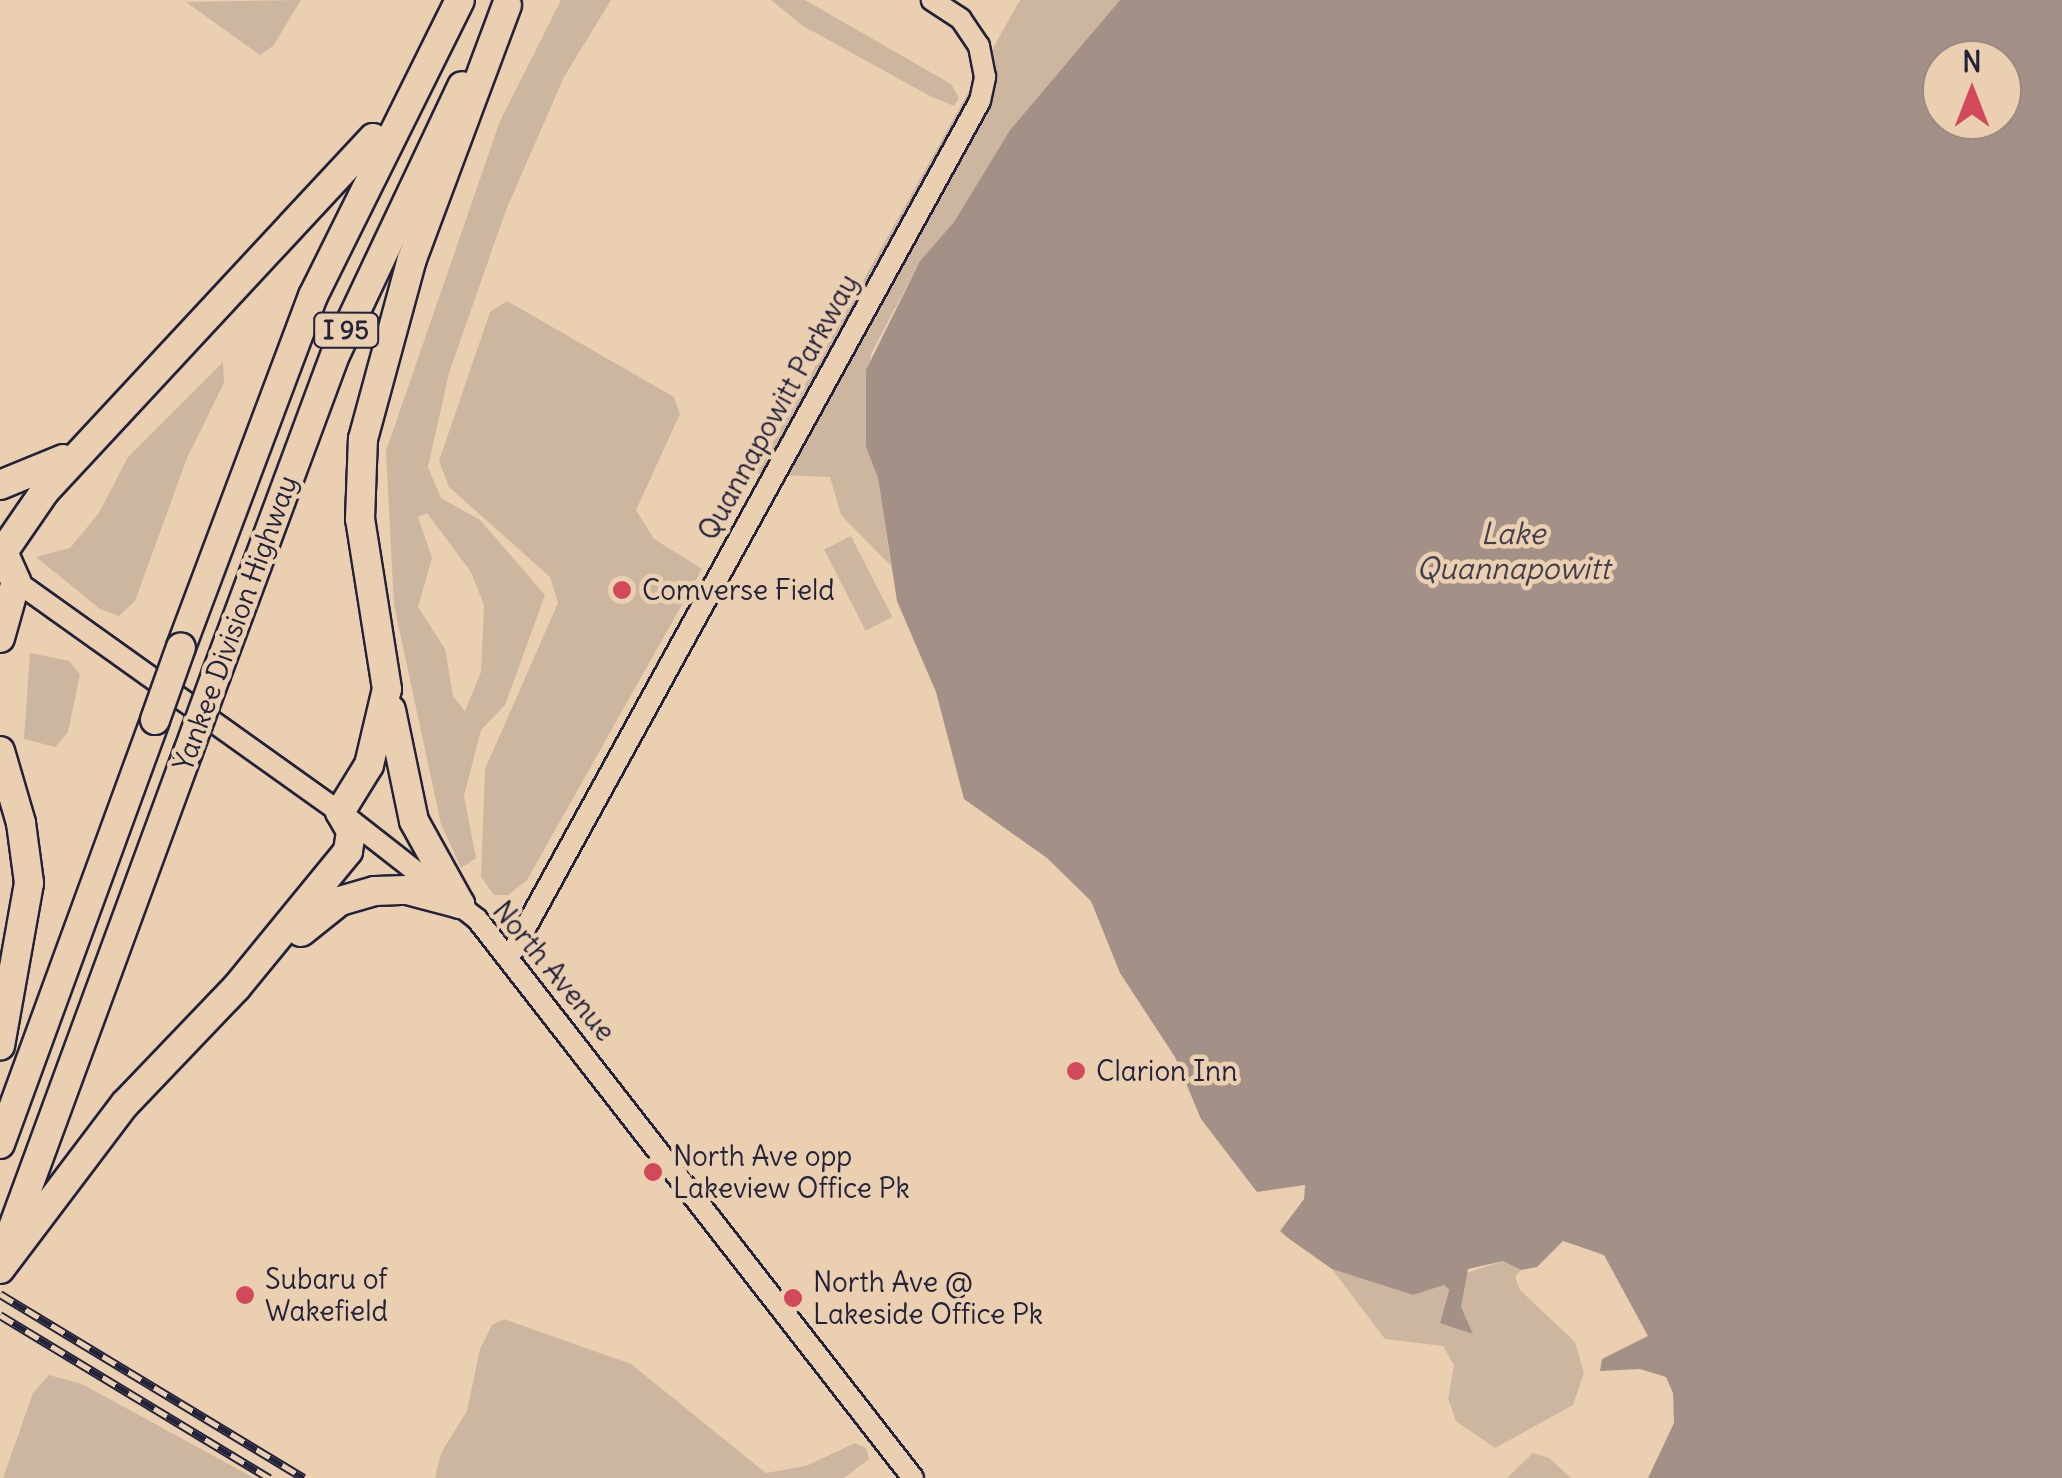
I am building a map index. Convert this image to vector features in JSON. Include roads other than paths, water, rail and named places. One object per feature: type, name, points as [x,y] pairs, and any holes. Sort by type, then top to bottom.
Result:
[{"type":"highway","name":"Yankee Division Highway","points":[[0,1144],[306,314],[408,95],[460,0]]},
{"type":"highway","name":"Yankee Division Highway","points":[[0,1266],[216,675],[375,264],[509,2]]},
{"type":"highway","points":[[460,904],[414,820],[387,689],[360,519],[363,439],[412,258],[509,2]]},
{"type":"highway","points":[[0,638],[8,576],[4,563],[6,548],[95,432],[307,214],[408,95]]},
{"type":"highway","points":[[0,486],[48,469],[95,432]]},
{"type":"highway","points":[[0,1266],[126,1104],[236,988],[348,851],[351,831],[340,812],[369,765],[387,689]]},
{"type":"highway","points":[[0,751],[21,824],[29,883],[0,1045]]},
{"type":"highway","points":[[236,988],[352,896],[398,889],[460,904]]},
{"type":"street","name":"Quannapowitt Parkway","points":[[511,954],[980,101],[985,69],[976,38],[932,0]]},
{"type":"street","name":"North Avenue","points":[[8,576],[340,812],[460,904],[511,954],[913,1478]]},
{"type":"water","name":"Lake Quannapowitt","points":[[1120,0],[2062,0],[2062,1478],[1648,1478],[1674,1423],[1673,1393],[1666,1377],[1640,1369],[1600,1371],[1602,1359],[1648,1336],[1604,1255],[1563,1241],[1537,1267],[1521,1270],[1503,1261],[1468,1269],[1461,1307],[1473,1334],[1440,1323],[1449,1290],[1444,1285],[1413,1295],[1332,1269],[1280,1231],[1304,1199],[1305,1185],[1257,1192],[1201,1119],[1175,1057],[1120,973],[1091,901],[1047,858],[964,799],[936,692],[897,601],[878,478],[866,447],[866,370],[920,261],[954,222],[1010,130]]},
{"type":"railway","points":[[0,1294],[304,1478]]},
{"type":"railway","points":[[0,1315],[269,1478]]},
{"type":"place","name":"Comverse Field","points":[[622,590]]},
{"type":"place","name":"Clarion Inn","points":[[1076,1071]]},
{"type":"place","name":"North Ave opp Lakeview Office Pk","points":[[653,1172]]},
{"type":"place","name":"Subaru of Wakefield","points":[[245,1295]]},
{"type":"place","name":"North Ave @ Lakeside Office Pk","points":[[793,1298]]}]
